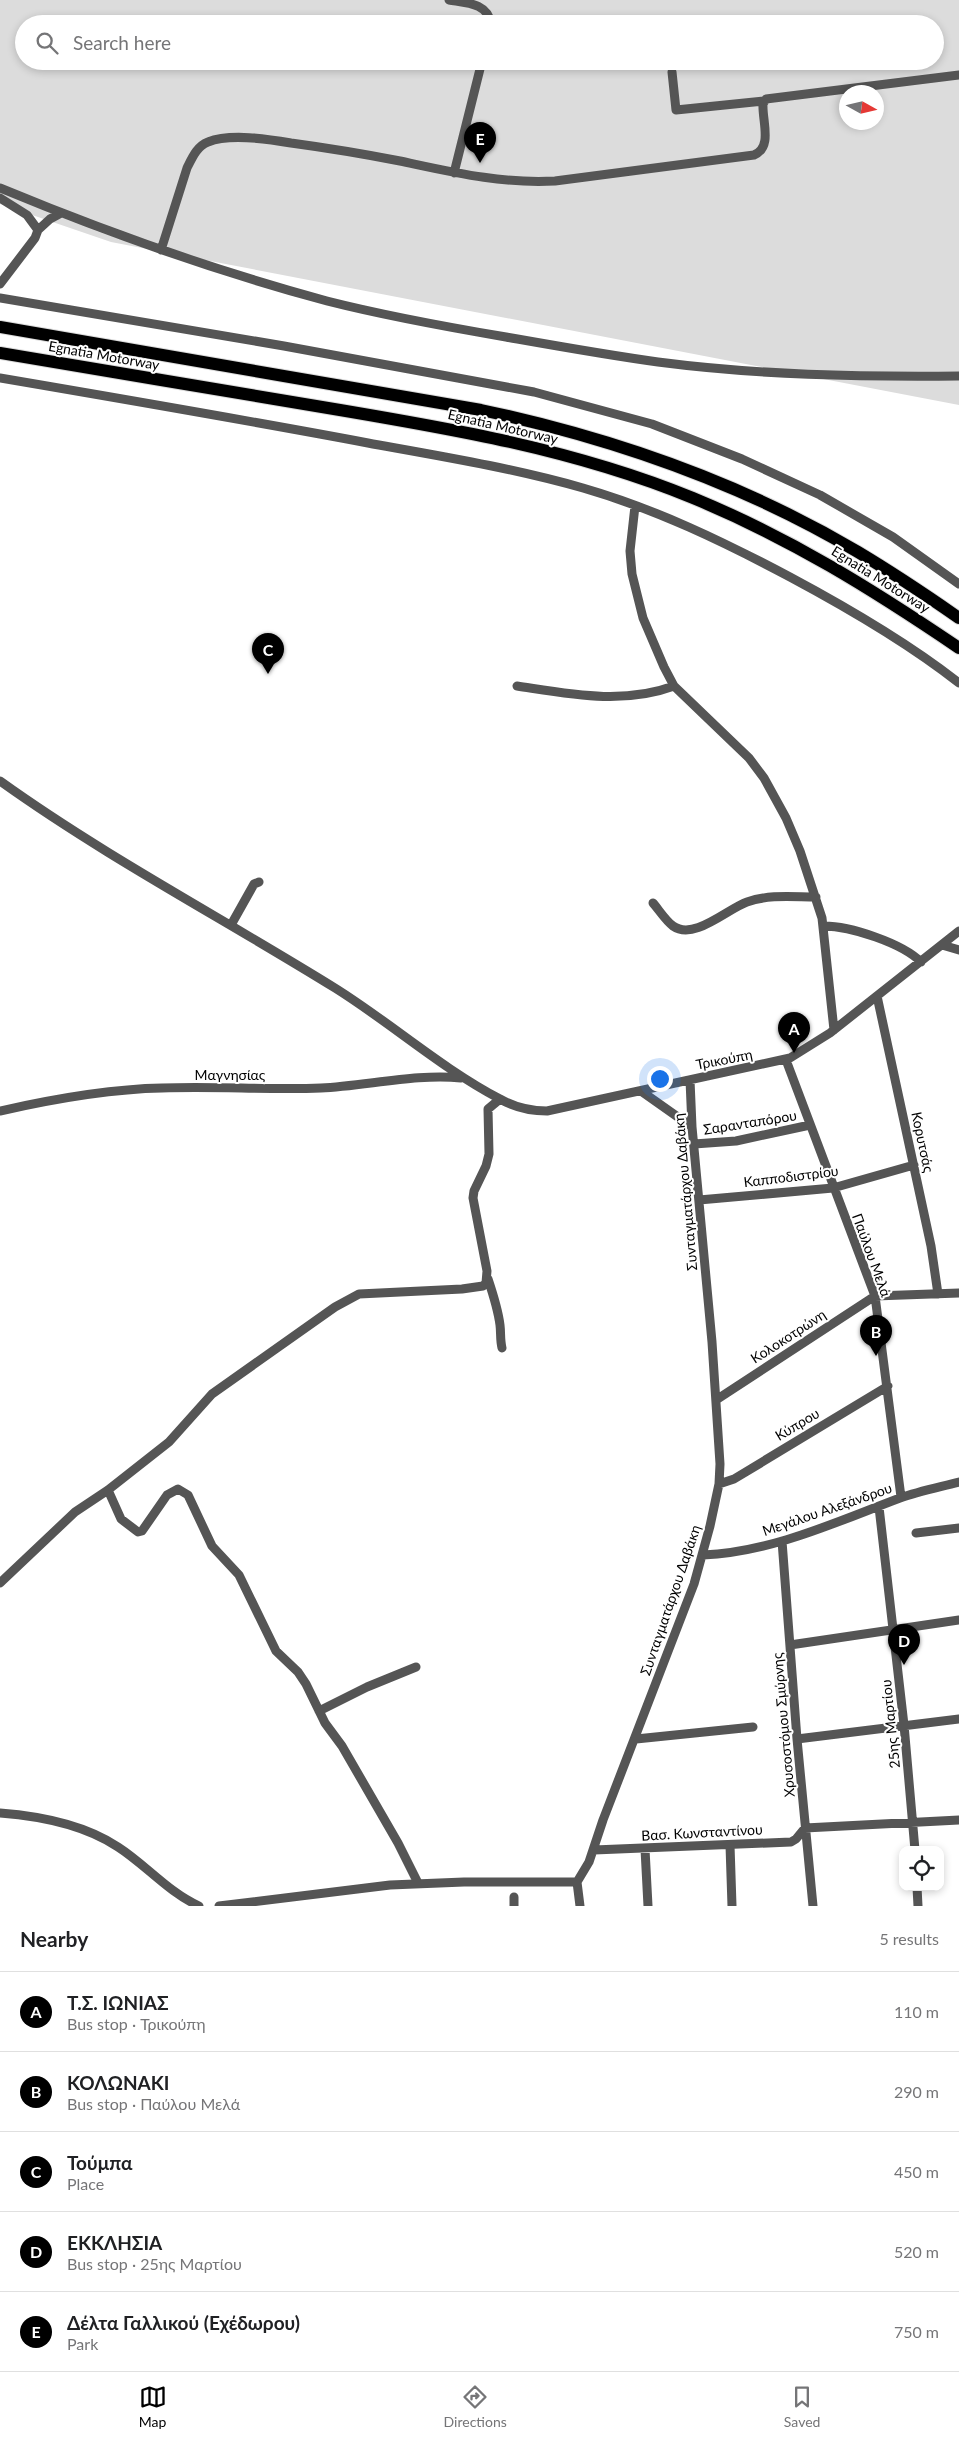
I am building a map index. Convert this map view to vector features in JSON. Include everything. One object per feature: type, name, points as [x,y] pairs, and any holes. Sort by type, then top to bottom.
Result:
[{"type":"highway","name":"Egnatia Motorway","points":[[0,327],[481,410],[536,422],[616,445],[706,478],[808,524],[874,562],[959,618]]},
{"type":"highway","name":"Egnatia Motorway","points":[[0,353],[429,425],[520,444],[605,467],[691,498],[793,544],[853,578],[959,648]]},
{"type":"street","points":[[449,0],[483,8],[489,15]]},
{"type":"street","points":[[454,173],[480,70]]},
{"type":"street","points":[[672,72],[676,110],[764,101],[772,98],[959,75]]},
{"type":"street","points":[[161,250],[187,168],[199,147],[207,142],[218,139],[258,138],[352,152],[454,173],[526,182],[555,181],[754,155],[761,152],[764,146],[764,101]]},
{"type":"street","points":[[0,188],[161,250],[327,301],[474,331],[648,360],[789,374],[959,376]]},
{"type":"street","points":[[0,198],[27,215],[38,230]]},
{"type":"street","points":[[0,284],[35,238],[38,230],[50,219],[62,213]]},
{"type":"street","points":[[0,298],[284,346],[534,392],[632,418],[699,441],[820,495],[893,537],[959,584]]},
{"type":"street","points":[[0,378],[230,417],[458,460],[585,489],[694,529],[811,588],[857,614],[959,683]]},
{"type":"street","points":[[635,506],[630,551],[632,574],[643,618],[674,686],[749,758],[764,778],[786,818],[816,897],[824,926],[834,1030]]},
{"type":"street","points":[[517,686],[583,695],[630,697],[658,692],[674,686]]},
{"type":"street","name":"Τρικούπη","points":[[0,781],[150,877],[344,993],[403,1033],[462,1078],[522,1109],[547,1110],[786,1060],[809,1048],[834,1030],[959,932]]},
{"type":"street","points":[[231,925],[254,884],[259,882]]},
{"type":"street","points":[[653,903],[673,926],[688,929],[706,926],[735,907],[760,898],[775,896],[816,897]]},
{"type":"street","points":[[824,926],[852,931],[900,947],[912,953],[921,962]]},
{"type":"street","points":[[942,945],[959,950]]},
{"type":"street","name":"Κορυτσάς","points":[[876,996],[931,1246],[938,1294]]},
{"type":"street","name":"Παύλου Μελά","points":[[786,1060],[875,1296],[901,1497]]},
{"type":"street","name":"Μαγνησίας","points":[[0,1111],[82,1095],[123,1090],[161,1088],[319,1088],[438,1077],[462,1078]]},
{"type":"street","name":"Συνταγματάρχου Δαβάκη","points":[[578,1882],[594,1850],[603,1820],[636,1738],[703,1555],[719,1484],[716,1400],[692,1127],[690,1080]]},
{"type":"street","points":[[641,1091],[692,1127]]},
{"type":"street","points":[[500,1099],[488,1110],[489,1154],[486,1166],[474,1191],[488,1279],[495,1297],[501,1327],[499,1334],[502,1348]]},
{"type":"street","name":"Σαρανταπόρου","points":[[694,1144],[736,1141],[810,1125]]},
{"type":"street","name":"Καπποδιστρίου","points":[[699,1200],[833,1188],[914,1166]]},
{"type":"street","points":[[0,1583],[75,1512],[108,1490],[168,1442],[212,1394],[353,1296],[360,1294],[462,1289],[483,1286],[488,1279]]},
{"type":"street","points":[[875,1296],[959,1293]]},
{"type":"street","name":"Κολοκοτρώνη","points":[[716,1400],[875,1296]]},
{"type":"street","name":"Κύπρου","points":[[719,1484],[734,1479],[888,1386]]},
{"type":"street","name":"Μεγάλου Αλεξάνδρου","points":[[703,1555],[743,1551],[782,1542],[879,1507],[901,1497],[959,1482]]},
{"type":"street","points":[[108,1490],[121,1519],[138,1532],[142,1531],[167,1495],[178,1489],[185,1492],[212,1546],[239,1575],[268,1637],[285,1662],[298,1672],[319,1712],[398,1843],[418,1883]]},
{"type":"street","name":"25ης Μαρτίου","points":[[879,1507],[904,1724],[915,1846]]},
{"type":"street","points":[[916,1533],[959,1528]]},
{"type":"street","name":"Χρυσοστόμου Σμύρνης","points":[[782,1542],[797,1739],[813,1906]]},
{"type":"street","points":[[790,1645],[959,1620]]},
{"type":"street","points":[[319,1712],[367,1687],[416,1667]]},
{"type":"street","points":[[797,1739],[959,1718]]},
{"type":"street","points":[[636,1738],[753,1727]]},
{"type":"street","points":[[0,1813],[80,1828],[101,1837],[125,1852],[183,1899],[199,1906]]},
{"type":"street","points":[[806,1828],[959,1820]]},
{"type":"street","name":"Βασ. Κωνσταντίνου","points":[[594,1850],[791,1842],[806,1828]]},
{"type":"street","points":[[730,1845],[732,1906]]},
{"type":"street","points":[[645,1849],[648,1906]]},
{"type":"street","points":[[219,1906],[336,1890],[418,1883],[578,1882],[580,1906]]},
{"type":"street","points":[[917,1891],[918,1906]]},
{"type":"shaded area","points":[[0,0],[959,0],[959,405],[111,242],[0,204]]},
{"type":"place","name":"Δέλτα Γαλλικού (Εχέδωρου)","points":[[480,163]]},
{"type":"place","name":"Τούμπα","points":[[268,674]]},
{"type":"place","name":"Τ.Σ. ΙΩΝΙΑΣ","points":[[794,1053]]},
{"type":"place","name":"ΚΟΛΩΝΑΚΙ","points":[[876,1356]]},
{"type":"place","name":"ΕΚΚΛΗΣΙΑ","points":[[904,1665]]}]
